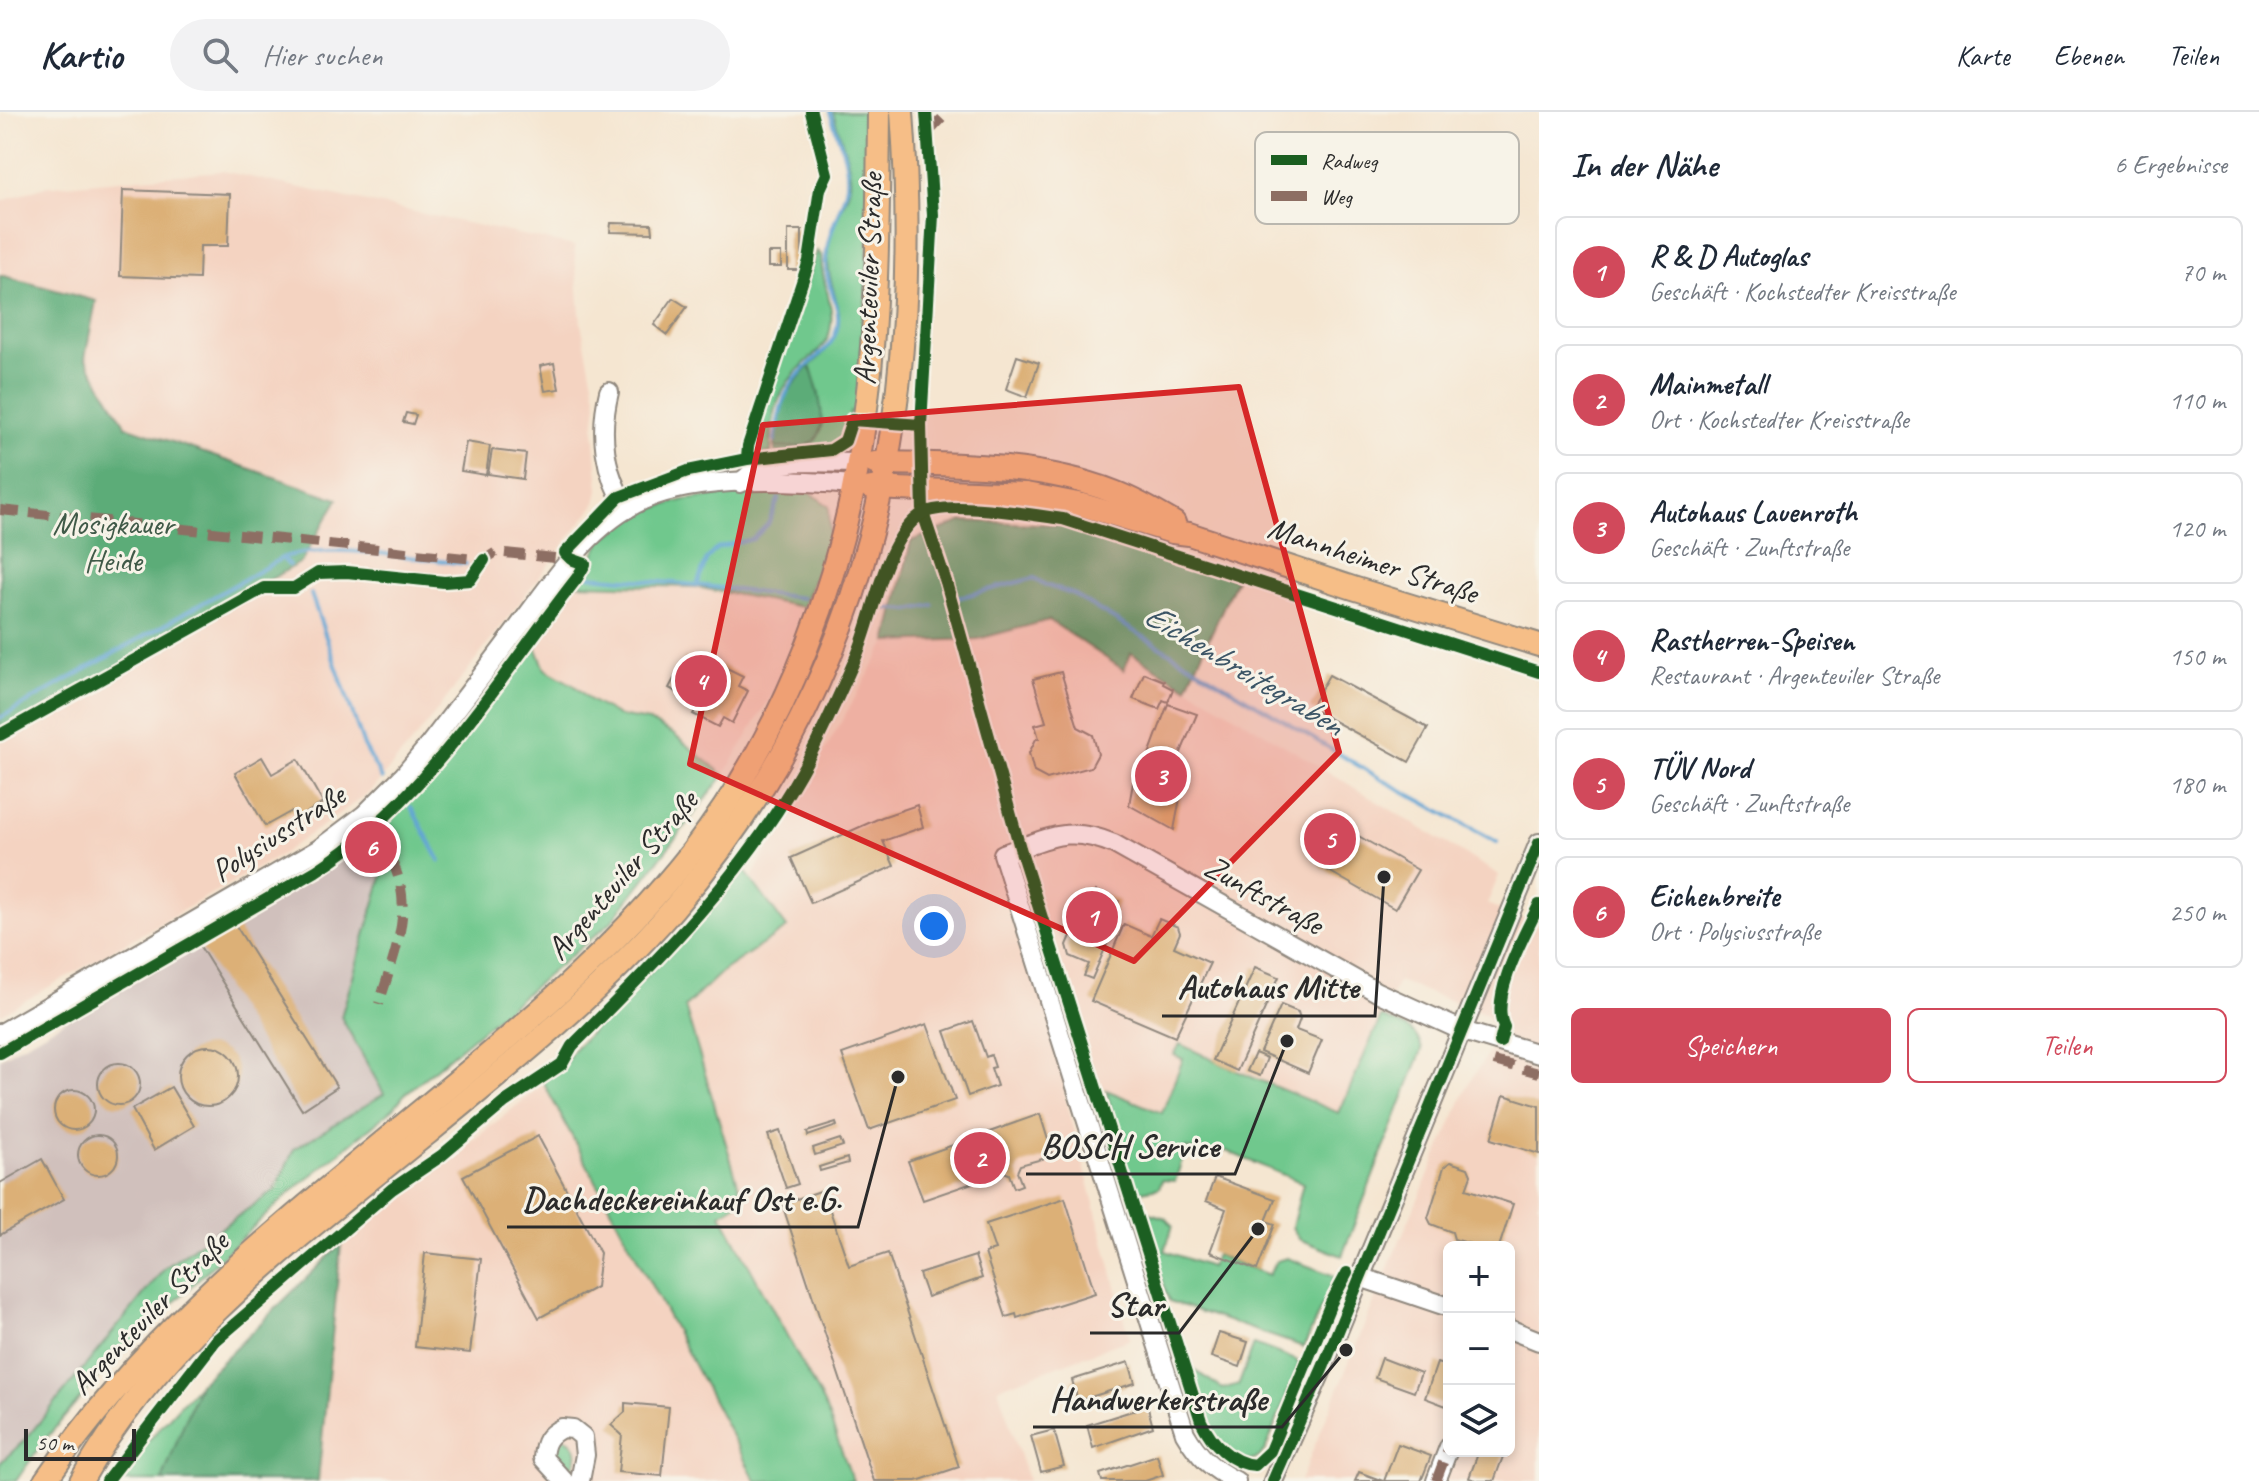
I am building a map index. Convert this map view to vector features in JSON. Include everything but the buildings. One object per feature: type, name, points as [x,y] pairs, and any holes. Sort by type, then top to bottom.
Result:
[{"type":"main road","name":"Argenteuiler Straße","points":[[45,1481],[113,1393],[192,1306],[327,1186],[414,1117],[561,992],[647,904],[692,852],[726,803],[779,709],[824,595],[854,485],[874,333],[879,112]]},
{"type":"main road","name":"Argenteuiler Straße","points":[[81,1481],[106,1438],[137,1398],[212,1317],[326,1216],[554,1027],[641,943],[697,880],[755,800],[826,668],[853,600],[883,489],[899,379],[904,295],[902,112]]},
{"type":"main road","name":"Mannheimer Straße","points":[[858,463],[994,468],[1068,478],[1142,504],[1189,534]]},
{"type":"main road","name":"Mannheimer Straße","points":[[854,485],[883,489],[1026,494],[1083,505],[1172,532],[1189,534],[1539,645]]},
{"type":"street","points":[[609,392],[604,445],[613,485],[627,509]]},
{"type":"street","name":"Polysiusstraße","points":[[740,483],[759,467],[798,462],[858,463]]},
{"type":"street","name":"Polysiusstraße","points":[[0,1034],[296,864],[364,815],[421,755],[590,537],[627,509],[664,492],[687,487],[814,482],[854,485]]},
{"type":"street","name":"Zunftstraße","points":[[1236,1481],[1208,1466],[1185,1433],[1003,854],[1056,835],[1073,832],[1092,835],[1114,844],[1377,992],[1463,1031],[1539,1054]]},
{"type":"street","points":[[1273,1481],[1539,843]]},
{"type":"street","points":[[1360,1277],[1443,1305]]},
{"type":"street","points":[[1515,1331],[1539,1341]]},
{"type":"street","points":[[564,1481],[543,1458],[543,1445],[552,1433],[562,1428],[573,1429],[583,1437],[585,1455],[580,1481]]},
{"type":"street","points":[[1436,1481],[1445,1457]]},
{"type":"highlighted area","points":[[1239,387],[1339,752],[1134,961],[690,764],[763,425]]},
{"type":"shaded area","points":[[222,171],[574,246],[581,324],[597,402],[594,430],[599,490],[596,503],[423,729],[369,793],[283,853],[0,1015],[0,734],[301,562],[338,498],[126,426],[85,358],[95,301],[0,275],[0,202],[42,187]]},
{"type":"shaded area","points":[[578,584],[696,587],[803,607],[779,683],[724,775],[673,734],[649,721],[618,716],[545,669],[534,642]]},
{"type":"shaded area","points":[[1049,620],[1124,669],[1131,653],[1499,875],[1487,904],[1539,926],[1539,1481],[1300,1481],[1393,1256],[1469,1083],[1491,1049],[1495,1030],[1486,1014],[1398,981],[1339,1113],[1213,1060],[1183,1059],[1163,1114],[1106,1090],[1064,1091],[1130,1339],[998,1388],[1028,1481],[853,1481],[824,1403],[721,1214],[685,1007],[724,970],[786,928],[752,877],[887,642],[978,639]]},
{"type":"shaded area","points":[[375,838],[386,864],[341,1017],[384,1093],[294,1149],[276,1189],[165,1268],[25,1440],[0,1463],[0,1058],[306,883]]},
{"type":"shaded area","points":[[544,1084],[756,1481],[318,1481],[341,1244]]},
{"type":"green space","points":[[833,112],[873,112],[866,292],[857,413],[850,412],[845,435],[830,447],[775,452],[775,448],[807,445],[819,393],[810,366],[826,350],[839,322],[828,266],[828,248],[831,232],[849,190],[850,173]]},
{"type":"green space","points":[[817,251],[821,255],[830,305],[829,335],[781,393],[772,427],[771,453],[750,453],[752,439]]},
{"type":"green space","name":"Mosigkauer Heide","points":[[0,275],[96,301],[85,358],[126,426],[338,499],[301,562],[0,734]]},
{"type":"green space","points":[[810,366],[821,408],[820,431],[808,445],[775,448],[783,402],[793,384]]},
{"type":"green space","points":[[809,492],[829,506],[830,536],[803,607],[696,587],[578,584],[602,540],[640,512],[684,500],[742,493]]},
{"type":"green space","points":[[963,521],[1066,525],[1236,579],[1187,687],[1131,653],[1124,670],[1049,620],[978,639],[887,642],[911,541]]},
{"type":"green space","points":[[534,642],[545,669],[618,716],[649,721],[673,734],[724,775],[611,922],[284,1198],[114,1359],[43,1442],[16,1481],[0,1481],[0,1463],[25,1440],[165,1268],[276,1189],[294,1149],[384,1094],[341,1017],[386,864],[375,838]]},
{"type":"green space","points":[[742,867],[787,928],[724,970],[685,1007],[743,1200],[721,1214],[824,1404],[853,1481],[756,1481],[543,1080],[562,1069],[573,1050],[680,942]]},
{"type":"green space","points":[[1381,1017],[1412,1032],[1422,1050],[1342,1256],[1299,1239],[1292,1227],[1303,1183],[1224,1150],[1212,1154],[1186,1148],[1175,1181],[1162,1180],[1159,1188],[1134,1192],[1106,1090],[1162,1113],[1183,1059],[1174,1055],[1180,1044],[1339,1113]]},
{"type":"green space","points":[[1150,1213],[1165,1218],[1173,1225],[1165,1251],[1210,1267],[1216,1255],[1269,1275],[1276,1261],[1287,1258],[1335,1276],[1304,1347],[1169,1301],[1143,1219]]},
{"type":"green space","points":[[341,1244],[318,1481],[162,1481],[199,1384]]},
{"type":"green space","points":[[1254,1344],[1296,1360],[1299,1364],[1265,1450],[1250,1461],[1226,1449],[1213,1433],[1202,1412],[1188,1366],[1223,1389],[1239,1384]]},
{"type":"green space","points":[[199,1384],[162,1481],[114,1481],[120,1472]]},
{"type":"green space","points":[[561,1437],[576,1449],[575,1463],[568,1471],[560,1470],[553,1460],[551,1448]]},
{"type":"waterway","points":[[775,441],[780,411],[788,390],[797,376],[828,346],[838,323],[826,256],[846,190],[847,171],[830,112]]},
{"type":"waterway","points":[[697,585],[707,559],[717,548],[753,539],[768,524],[779,498]]},
{"type":"waterway","points":[[0,718],[282,558],[301,553],[347,551],[466,564]]},
{"type":"waterway","points":[[282,558],[289,565]]},
{"type":"waterway","name":"Eichenbreitegraben","points":[[589,576],[802,598]]},
{"type":"waterway","name":"Eichenbreitegraben","points":[[957,598],[1034,578],[1072,594],[1381,779],[1497,842]]},
{"type":"waterway","points":[[311,594],[364,746],[382,779]]},
{"type":"waterway","name":"Eichenbreitegraben","points":[[882,608],[910,610],[933,605]]},
{"type":"waterway","points":[[411,807],[440,861]]},
{"type":"marked path","points":[[928,133],[948,112]]},
{"type":"marked path","points":[[0,510],[484,560],[496,552],[574,560]]},
{"type":"marked path","points":[[377,831],[396,869],[403,908],[396,950],[379,1004]]},
{"type":"marked path","points":[[1494,1061],[1539,1073]]},
{"type":"marked path","points":[[1436,1481],[1445,1457]]},
{"type":"cycle path","points":[[747,459],[748,446],[809,261],[820,189],[827,174],[811,112]]},
{"type":"cycle path","points":[[926,112],[933,215],[921,425],[923,513],[946,582],[1020,848],[1201,1421],[1216,1444],[1238,1461],[1255,1465],[1270,1451],[1331,1303],[1347,1273]]},
{"type":"cycle path","points":[[0,1053],[316,871],[356,842],[392,810],[458,736],[577,578],[585,564],[565,553],[619,497],[688,471],[747,459],[831,450],[845,441],[852,420],[921,425]]},
{"type":"cycle path","points":[[107,1481],[215,1341],[392,1189],[441,1156],[505,1102],[562,1064],[572,1046],[666,950],[725,883],[778,810],[809,758],[863,640],[888,561],[907,527],[920,515],[932,510],[967,508],[1063,519],[1539,672]]},
{"type":"cycle path","points":[[0,735],[264,588],[294,588],[318,573],[347,572],[444,582],[470,580],[484,560]]},
{"type":"cycle path","points":[[1273,1481],[1324,1365],[1539,843]]},
{"type":"cycle path","points":[[1500,1042],[1504,1027],[1501,999],[1505,983],[1539,905]]},
{"type":"place","name":"Rastherren-Speisen","points":[[701,681]]},
{"type":"place","name":"Autohaus Lauenroth","points":[[1161,776]]},
{"type":"place","name":"TÜV Nord","points":[[1330,839]]},
{"type":"place","name":"Eichenbreite","points":[[371,847]]},
{"type":"place","name":"Autohaus Mitte","points":[[1384,877]]},
{"type":"place","name":"R & D Autoglas","points":[[1092,917]]},
{"type":"place","name":"BOSCH Service","points":[[1287,1041]]},
{"type":"place","name":"Dachdeckereinkauf Ost e.G.","points":[[898,1077]]},
{"type":"place","name":"Mainmetall","points":[[980,1158]]},
{"type":"place","name":"Star","points":[[1258,1229]]},
{"type":"place","name":"Handwerkerstraße","points":[[1346,1350]]}]
